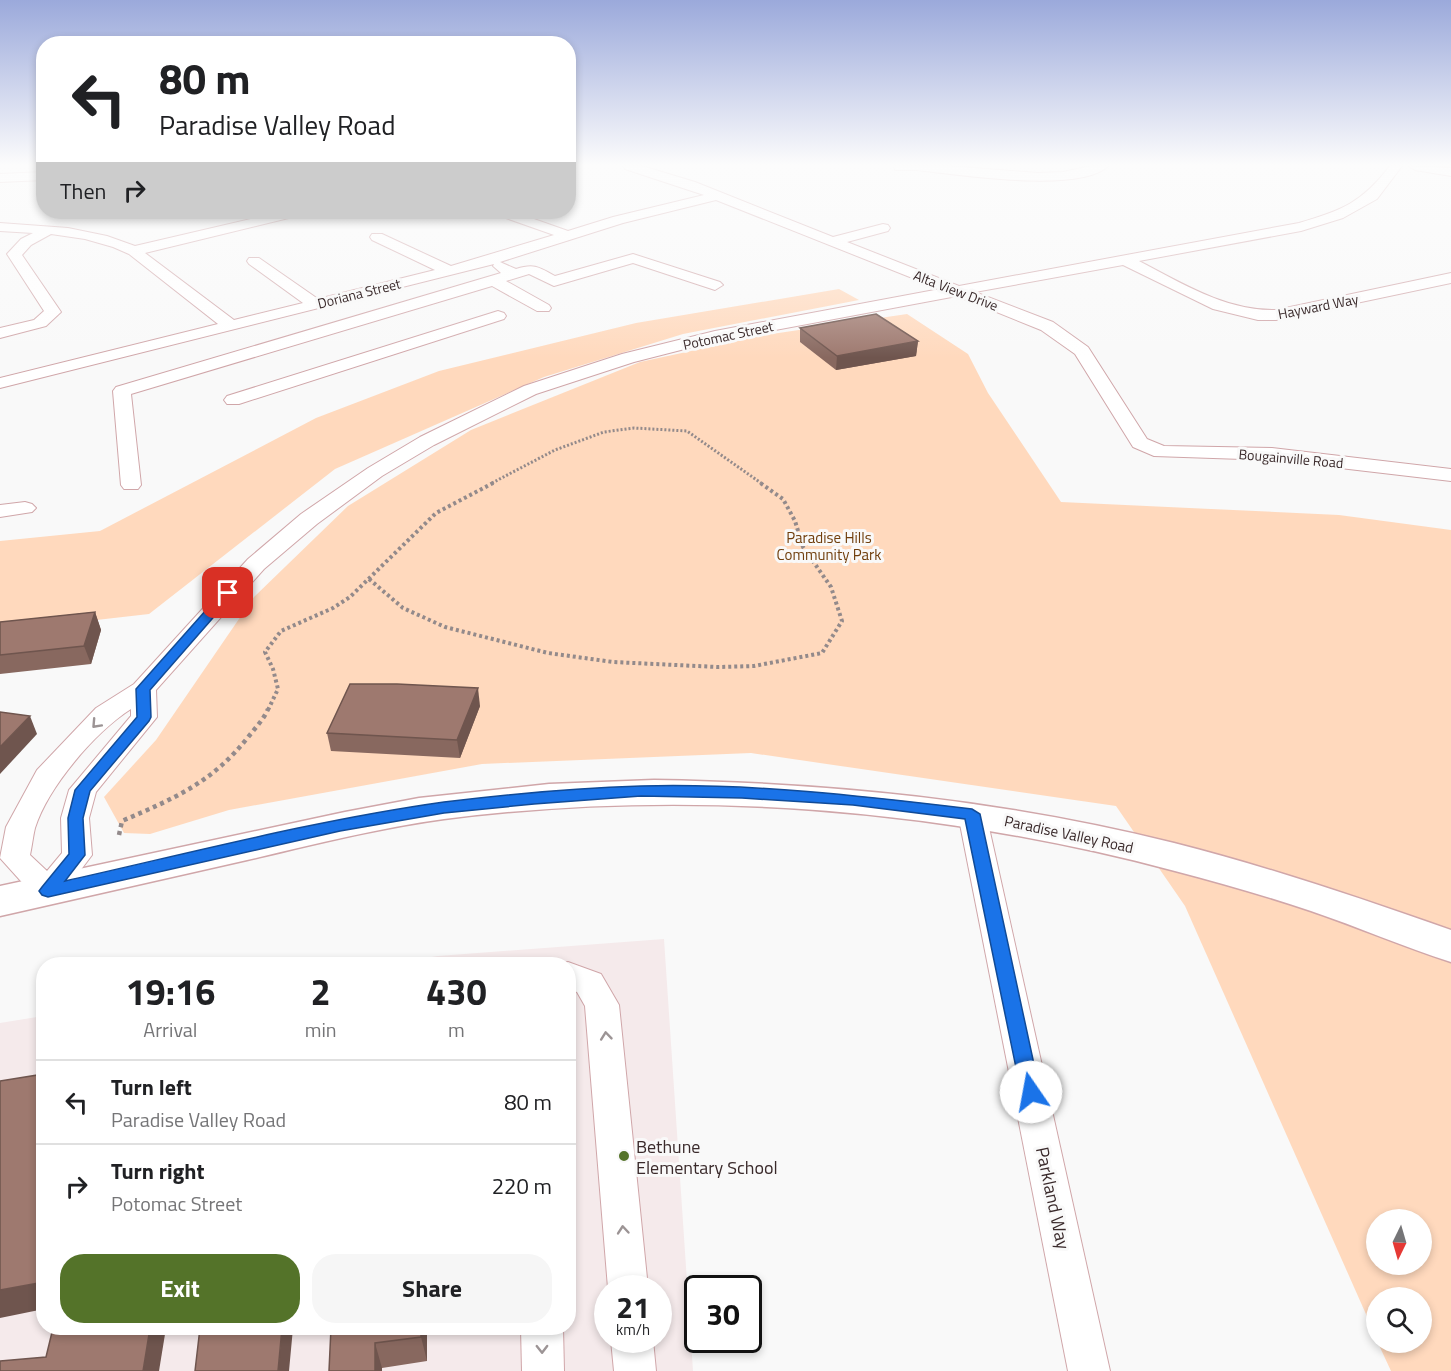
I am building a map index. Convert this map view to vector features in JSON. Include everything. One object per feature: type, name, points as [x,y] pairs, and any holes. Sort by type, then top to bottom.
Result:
[{"type":"main road","name":"Paradise Valley Road","points":[[0,901],[340,826],[444,807],[641,791],[742,793],[853,800],[972,814],[1097,839],[1279,886],[1451,946]]},
{"type":"street","points":[[0,333],[40,323],[54,312],[15,254],[26,242],[48,230],[98,237],[134,251],[230,325]]},
{"type":"street","points":[[134,251],[214,230]]},
{"type":"street","points":[[552,230],[569,236]]},
{"type":"street","name":"Doriana Street","points":[[0,383],[489,260],[587,230]]},
{"type":"street","name":"Alta View Drive","points":[[804,230],[1035,320],[1075,344],[1082,351],[1136,436]]},
{"type":"street","points":[[833,241],[875,230]]},
{"type":"street","name":"Potomac Street","points":[[48,891],[15,858],[21,827],[47,776],[105,714],[143,689],[256,564],[309,519],[375,472],[427,441],[530,390],[628,358],[715,336],[1285,230]]},
{"type":"street","points":[[377,237],[447,270]]},
{"type":"street","points":[[131,485],[122,391],[531,269],[554,281],[633,258],[716,285]]},
{"type":"street","name":"Hayward Way","points":[[1123,259],[1230,311],[1260,316],[1276,315],[1451,278]]},
{"type":"street","points":[[489,260],[514,274]]},
{"type":"street","points":[[254,261],[315,304]]},
{"type":"street","points":[[493,280],[543,308]]},
{"type":"street","points":[[456,291],[514,325]]},
{"type":"street","points":[[233,400],[498,316]]},
{"type":"street","name":"Bougainville Road","points":[[1136,436],[1140,443],[1161,452],[1272,454],[1451,475]]},
{"type":"street","points":[[0,511],[25,508]]},
{"type":"street","points":[[48,891],[77,855],[75,818],[82,790],[144,717],[143,689]]},
{"type":"street","name":"Parkland Way","points":[[972,814],[1089,1371]]},
{"type":"street","points":[[576,978],[589,983],[602,1005],[627,1275]]},
{"type":"street","points":[[542,1335],[543,1371]]},
{"type":"street","points":[[633,1353],[635,1371]]},
{"type":"path","points":[[119,834],[122,821],[177,797],[209,778],[242,745],[265,716],[278,689],[266,651],[281,631],[333,608],[350,597],[436,513],[555,450],[604,432],[663,428],[687,431],[783,499],[795,521],[803,547],[831,587],[842,621],[822,653],[754,666],[718,667],[613,662],[548,653],[445,627],[402,608],[369,579]]},
{"type":"shaded area","name":"Bethune Elementary School","points":[[664,939],[687,1275],[684,1275],[684,1353],[692,1353],[693,1371],[0,1371],[0,1023],[36,1017],[36,1335],[576,1335],[576,957],[431,957]]},
{"type":"green space","points":[[839,289],[859,300],[683,334],[544,377],[335,469],[149,614],[0,631],[0,541],[100,531],[316,418],[439,371],[636,323]]},
{"type":"green space","name":"Paradise Hills Community Park","points":[[907,314],[968,354],[988,393],[1061,502],[1339,515],[1451,530],[1451,1371],[1391,1371],[1383,1353],[1432,1353],[1432,1287],[1366,1287],[1366,1314],[1185,906],[1116,806],[751,753],[482,764],[229,810],[150,834],[124,833],[104,797],[156,740],[254,597],[348,506],[471,430],[640,362],[765,335]]},
{"type":"building","points":[[876,314],[918,341],[837,356],[800,328]]},
{"type":"building","points":[[95,612],[84,646],[0,655],[0,622]]},
{"type":"building","points":[[350,684],[478,688],[457,740],[327,733]]},
{"type":"building","points":[[0,712],[30,716],[0,747]]},
{"type":"building","points":[[36,1075],[36,1283],[0,1290],[0,1081]]},
{"type":"building","points":[[51,1335],[149,1335],[143,1371],[0,1371],[0,1361],[46,1357]]},
{"type":"building","points":[[199,1335],[281,1335],[278,1371],[195,1371]]},
{"type":"building","points":[[331,1335],[421,1335],[421,1337],[375,1343],[375,1371],[329,1371]]},
{"type":"place","name":"Bethune Elementary School","points":[[624,1156]]},
{"type":"route","points":[[228,593],[143,689],[144,717],[82,790],[75,818],[77,855],[48,891],[340,826],[444,807],[534,799],[641,791],[742,793],[853,800],[972,814],[1031,1092]]}]
